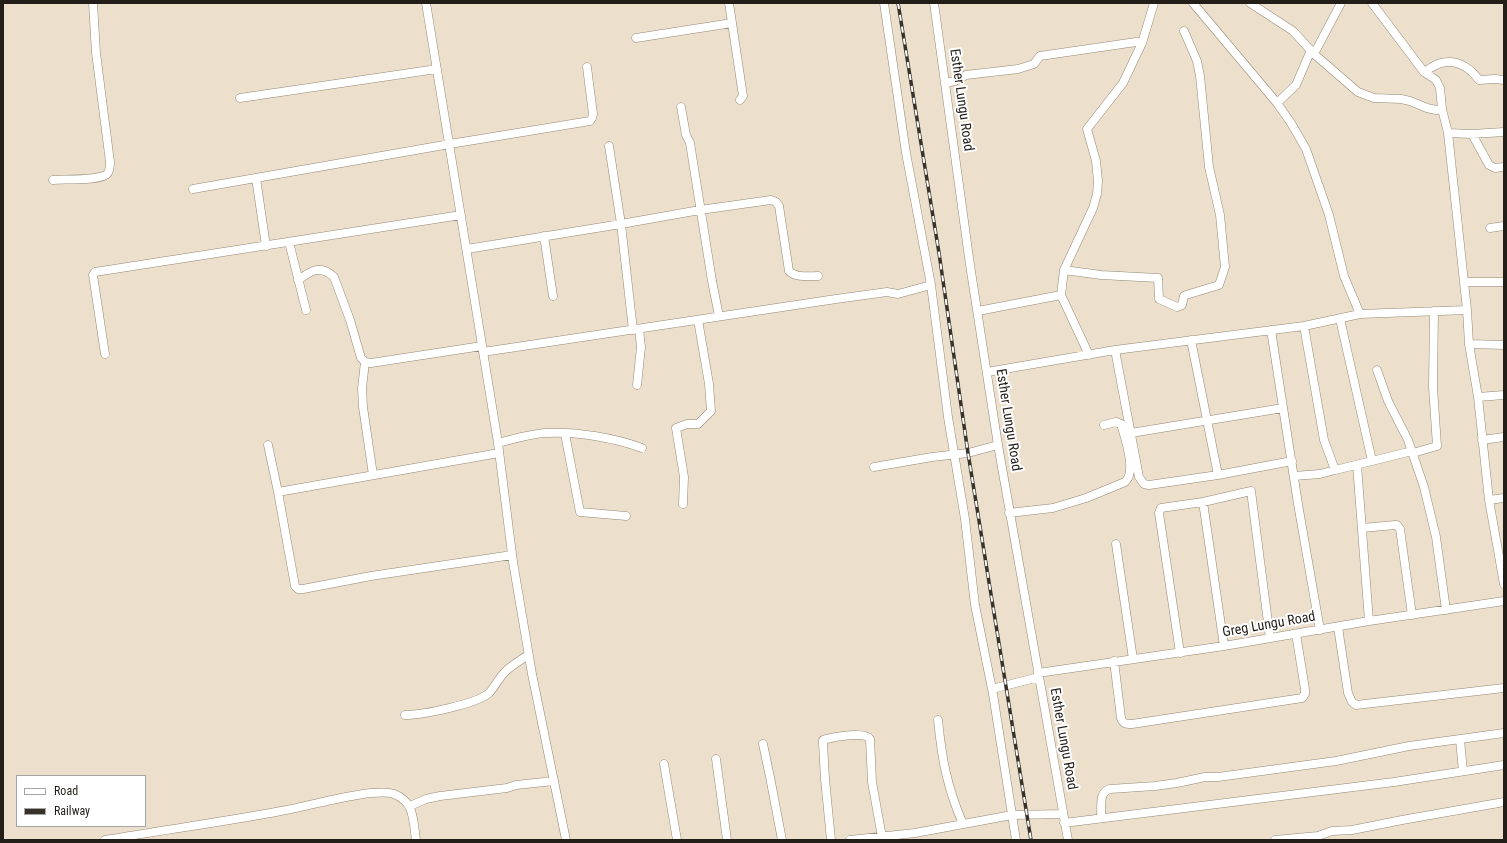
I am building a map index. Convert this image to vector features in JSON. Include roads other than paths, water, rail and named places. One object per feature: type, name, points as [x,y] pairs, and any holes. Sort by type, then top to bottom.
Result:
[{"type":"street","points":[[53,180],[97,178],[106,175],[109,170],[110,162],[96,53],[93,3]]},
{"type":"street","points":[[426,3],[498,443],[512,555],[528,654],[566,840]]},
{"type":"street","points":[[729,3],[743,96],[740,100]]},
{"type":"street","points":[[884,3],[906,153],[931,285],[954,455],[965,519],[975,605],[992,689],[1016,840]]},
{"type":"street","name":"Esther Lungu Road","points":[[934,3],[970,265],[998,445],[1068,840]]},
{"type":"street","points":[[1089,355],[1061,295],[1064,270],[1093,208],[1097,194],[1098,181],[1096,161],[1087,129],[1124,83],[1142,43],[1154,3]]},
{"type":"street","points":[[1194,3],[1277,103],[1306,149],[1329,215],[1344,276],[1360,314]]},
{"type":"street","points":[[1250,3],[1293,31],[1313,52],[1352,87],[1365,96],[1374,98],[1401,99],[1427,108],[1436,110],[1442,109]]},
{"type":"street","points":[[1277,103],[1296,85],[1341,3]]},
{"type":"street","points":[[1372,3],[1424,72],[1436,80],[1440,88],[1442,109],[1448,133],[1470,344],[1478,397],[1489,500],[1504,584]]},
{"type":"street","points":[[636,38],[732,23]]},
{"type":"street","points":[[1064,270],[1101,275],[1158,278],[1159,299],[1177,307],[1182,305],[1186,294],[1219,284],[1225,267],[1220,215],[1208,167],[1199,71],[1184,31]]},
{"type":"street","points":[[945,83],[955,81],[966,75],[1018,69],[1034,64],[1040,56],[1136,42],[1142,43]]},
{"type":"street","points":[[1424,72],[1440,63],[1454,62],[1471,70],[1480,80],[1504,80]]},
{"type":"street","points":[[193,189],[590,121],[593,114],[587,67]]},
{"type":"street","points":[[240,98],[438,69]]},
{"type":"street","points":[[681,107],[686,135],[690,143],[700,210],[719,316]]},
{"type":"street","points":[[1448,133],[1472,134],[1504,132]]},
{"type":"street","points":[[1472,134],[1489,165],[1495,168],[1504,167]]},
{"type":"street","points":[[609,146],[636,329],[641,347],[637,385]]},
{"type":"street","points":[[256,178],[266,246]]},
{"type":"street","points":[[467,249],[700,210],[771,200],[776,202],[779,206],[789,271],[792,275],[818,276]]},
{"type":"street","points":[[105,354],[93,275],[95,272],[461,215]]},
{"type":"street","points":[[1490,228],[1504,226]]},
{"type":"street","points":[[544,236],[552,296]]},
{"type":"street","points":[[289,242],[306,310]]},
{"type":"street","points":[[298,280],[310,272],[322,269],[328,271],[334,276],[350,320],[361,358],[364,362],[362,388],[363,407],[373,475]]},
{"type":"street","points":[[1464,282],[1504,282]]},
{"type":"street","points":[[364,362],[371,363],[636,329],[887,292],[898,294],[931,285]]},
{"type":"street","points":[[978,311],[1061,295]]},
{"type":"street","points":[[987,372],[1116,350],[1304,326],[1360,314],[1467,310]]},
{"type":"street","points":[[1294,476],[1320,474],[1372,461],[1435,448],[1437,446],[1438,443],[1433,387],[1434,311]]},
{"type":"street","points":[[1340,319],[1372,461]]},
{"type":"street","points":[[683,504],[684,477],[676,428],[687,424],[698,424],[710,411],[709,384],[698,320]]},
{"type":"street","points":[[1304,326],[1324,440],[1335,470]]},
{"type":"street","points":[[1271,330],[1320,630]]},
{"type":"street","points":[[1191,340],[1218,474]]},
{"type":"street","points":[[1470,344],[1504,345]]},
{"type":"street","points":[[1116,350],[1139,478],[1144,484],[1149,485],[1218,474],[1292,460]]},
{"type":"street","points":[[1377,370],[1388,401],[1400,423],[1412,452],[1424,487],[1436,537],[1446,610]]},
{"type":"street","points":[[1478,397],[1504,394]]},
{"type":"street","points":[[1131,433],[1283,408]]},
{"type":"street","points":[[1010,513],[1053,508],[1086,498],[1125,482],[1128,479],[1131,470],[1121,424],[1116,422],[1104,425]]},
{"type":"street","points":[[498,443],[545,433],[606,438],[642,448]]},
{"type":"street","points":[[565,434],[580,512],[626,516]]},
{"type":"street","points":[[1482,440],[1504,437]]},
{"type":"street","points":[[268,445],[295,586],[298,589],[431,566],[512,555]]},
{"type":"street","points":[[874,467],[932,457],[968,453],[998,445]]},
{"type":"street","points":[[278,492],[499,453]]},
{"type":"street","points":[[1357,465],[1369,621]]},
{"type":"street","points":[[1180,653],[1159,513],[1162,508],[1203,502],[1251,491],[1270,638]]},
{"type":"street","points":[[1489,500],[1504,498]]},
{"type":"street","points":[[1203,502],[1224,646]]},
{"type":"street","points":[[1362,528],[1397,525],[1400,529],[1412,615]]},
{"type":"street","points":[[1116,544],[1133,659]]},
{"type":"street","name":"Greg Lungu Road","points":[[992,689],[1038,675],[1114,661],[1180,653],[1369,621],[1504,601]]},
{"type":"street","points":[[1338,626],[1348,694],[1352,702],[1356,704],[1504,688]]},
{"type":"street","points":[[1114,661],[1121,718],[1126,724],[1132,724],[1302,698],[1306,689],[1296,634]]},
{"type":"street","points":[[405,715],[413,715],[453,707],[488,694],[505,671],[528,654]]},
{"type":"street","points":[[938,720],[945,772],[950,791],[963,824]]},
{"type":"street","points":[[1101,817],[1102,794],[1105,790],[1177,783],[1205,777],[1218,777],[1336,761],[1409,746],[1504,733]]},
{"type":"street","points":[[831,840],[823,743],[826,739],[847,736],[865,735],[870,739],[872,782],[882,837]]},
{"type":"street","points":[[1460,740],[1463,771]]},
{"type":"street","points":[[763,744],[782,840]]},
{"type":"street","points":[[716,758],[727,840]]},
{"type":"street","points":[[664,764],[677,840]]},
{"type":"street","points":[[1064,823],[1101,817],[1232,803],[1281,795],[1394,782],[1504,765]]},
{"type":"street","points":[[410,806],[426,799],[440,796],[554,781]]},
{"type":"street","points":[[105,840],[281,811],[368,794],[382,793],[394,794],[404,799],[410,806],[416,840]]},
{"type":"street","points":[[1275,840],[1318,836],[1332,831],[1352,830],[1504,802]]},
{"type":"street","points":[[850,840],[922,832],[1012,815],[1063,814]]},
{"type":"railway","points":[[898,3],[939,253],[968,453],[1031,840]]}]
